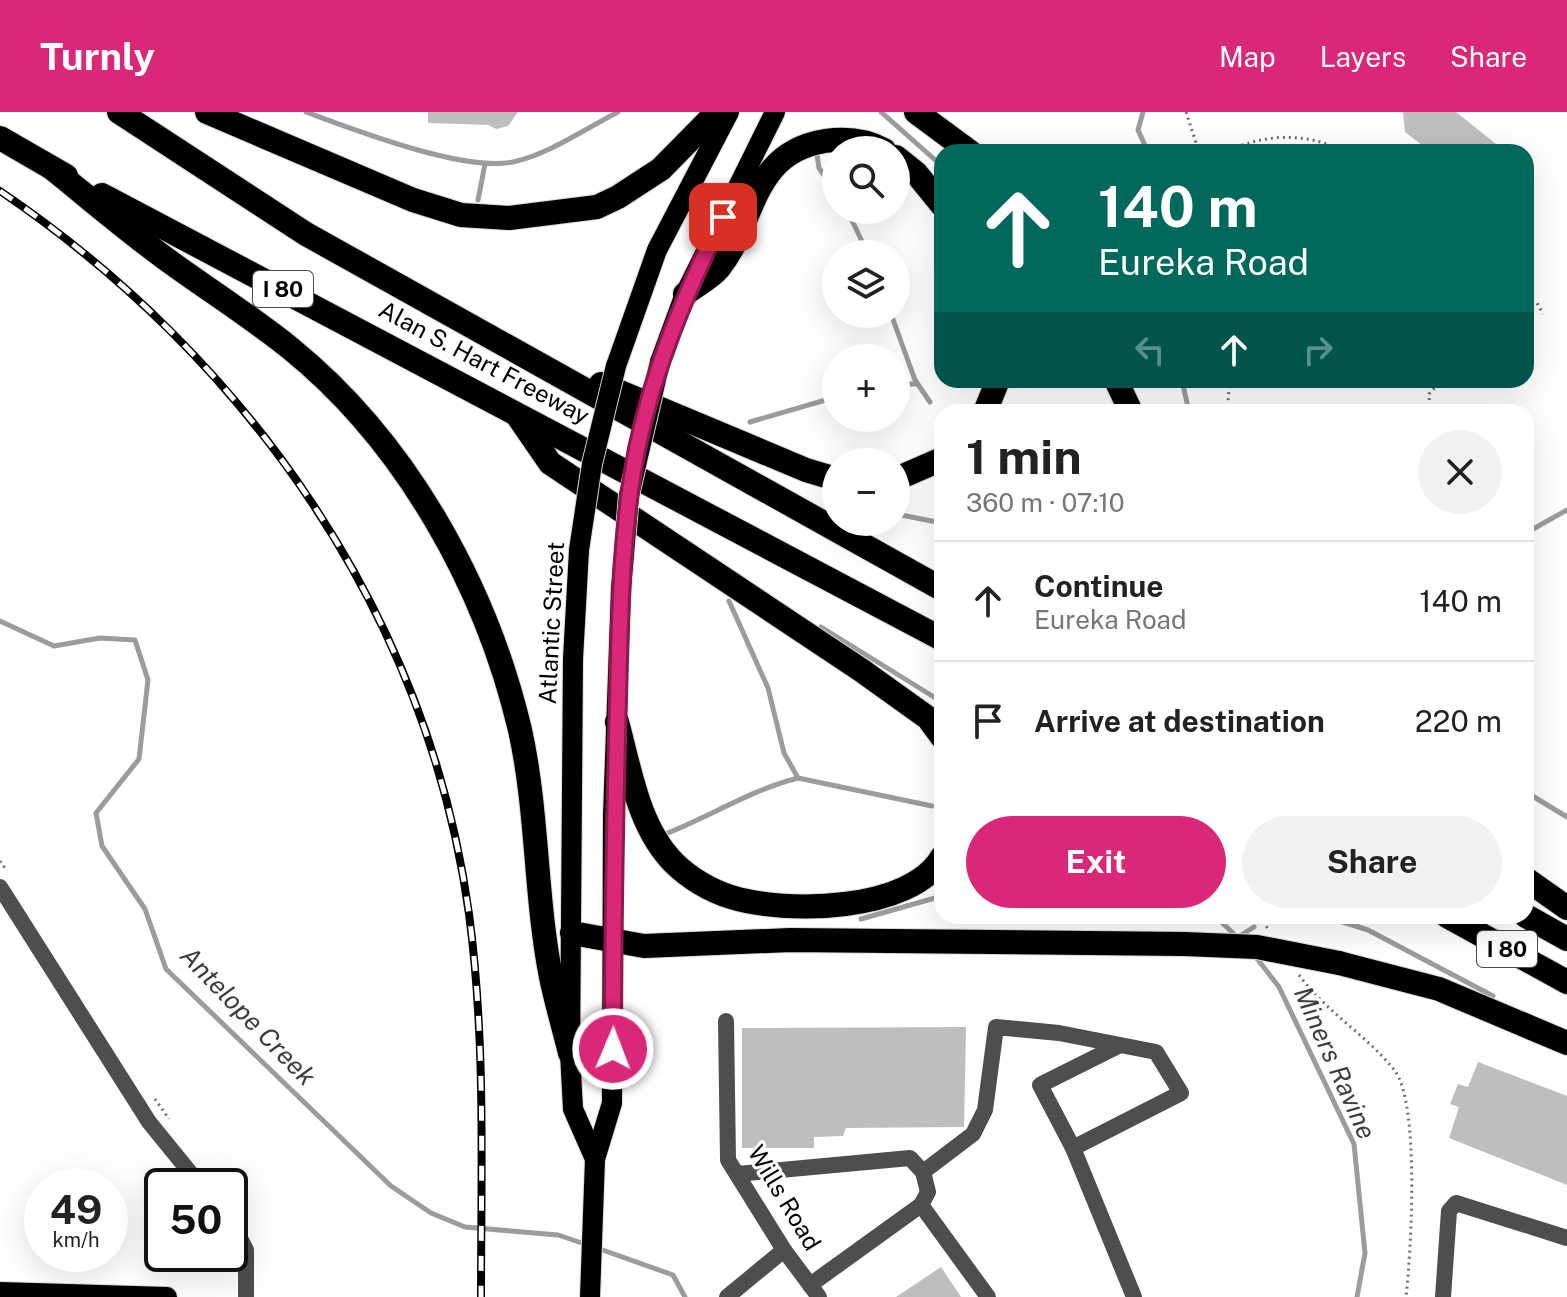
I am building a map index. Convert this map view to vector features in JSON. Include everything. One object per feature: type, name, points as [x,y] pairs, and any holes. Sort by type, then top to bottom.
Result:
[{"type":"highway","name":"Alan S. Hart Freeway","points":[[119,112],[306,234],[934,585]]},
{"type":"highway","points":[[207,112],[413,200],[461,215],[509,218],[597,207],[618,197],[661,169],[717,112]]},
{"type":"highway","points":[[916,112],[960,144]]},
{"type":"highway","points":[[932,112],[963,144]]},
{"type":"highway","name":"Alan S. Hart Freeway","points":[[0,138],[53,169],[934,635]]},
{"type":"highway","points":[[685,294],[719,268],[765,177],[803,147],[822,143]]},
{"type":"highway","points":[[910,168],[934,195]]},
{"type":"highway","points":[[53,169],[161,256],[291,349],[340,394],[385,448],[442,531],[492,639],[520,732],[535,829],[551,975],[570,1053]]},
{"type":"highway","points":[[492,338],[822,475]]},
{"type":"highway","points":[[513,410],[550,463],[861,670],[928,718],[934,726]]},
{"type":"highway","points":[[910,473],[934,462]]},
{"type":"highway","points":[[617,722],[641,807],[650,827],[673,862],[710,889],[760,904],[874,901],[901,892],[934,870]]},
{"type":"highway","points":[[1534,885],[1567,908]]},
{"type":"highway","name":"I 80","points":[[1534,920],[1567,939]]},
{"type":"highway","name":"I 80","points":[[1462,924],[1567,982]]},
{"type":"highway","points":[[572,933],[644,946],[790,940],[1136,942],[1257,947],[1339,963],[1439,989],[1567,1043]]},
{"type":"main road","name":"Atlantic Street","points":[[595,1159],[573,1109],[570,1053],[573,659],[579,550],[601,420],[634,309],[657,250],[729,112]]},
{"type":"main road","name":"Atlantic Street","points":[[590,1292],[595,1159],[612,1103],[613,816],[621,589],[629,495],[660,362],[685,294],[775,112]]},
{"type":"main road","points":[[0,1292],[167,1297]]},
{"type":"street","points":[[0,887],[149,1122],[186,1168]]},
{"type":"street","name":"Wills Road","points":[[726,1021],[728,1160],[784,1250],[815,1291]]},
{"type":"street","points":[[923,1172],[973,1134],[985,1110],[996,1027],[1059,1033],[1156,1052],[1181,1093],[1073,1148]]},
{"type":"street","points":[[1120,1045],[1040,1085],[1073,1148],[1134,1297]]},
{"type":"street","points":[[737,1174],[910,1158],[923,1172],[928,1192],[921,1205],[815,1291]]},
{"type":"street","points":[[1443,1297],[1449,1211],[1456,1203],[1567,1238]]},
{"type":"street","points":[[921,1205],[988,1297]]},
{"type":"street","points":[[727,1297],[784,1250]]},
{"type":"street","points":[[246,1272],[246,1297]]},
{"type":"path","points":[[1186,112],[1196,144]]},
{"type":"path","points":[[1252,144],[1275,137],[1304,136],[1325,144]]},
{"type":"path","points":[[1534,302],[1543,314]]},
{"type":"path","points":[[1265,924],[1272,935]]},
{"type":"path","points":[[1296,972],[1390,1066],[1402,1084],[1410,1149],[1410,1245],[1406,1297]]},
{"type":"building","points":[[428,112],[518,112],[508,126],[496,129],[488,125],[428,123]]},
{"type":"building","points":[[1403,112],[1456,112],[1496,144],[1421,144],[1405,132]]},
{"type":"building","points":[[966,1027],[964,1127],[846,1128],[843,1136],[814,1137],[814,1148],[742,1148],[742,1028]]},
{"type":"building","points":[[1478,1062],[1567,1096],[1567,1185],[1449,1138],[1459,1107],[1450,1104],[1458,1084],[1468,1087]]},
{"type":"building","points":[[941,1267],[961,1297],[896,1297]]},
{"type":"waterway","points":[[306,112],[409,148],[466,161],[492,163],[513,162],[540,153],[618,112]]},
{"type":"waterway","points":[[881,112],[934,159]]},
{"type":"waterway","name":"Miners Ravine","points":[[1143,112],[1138,130],[1144,144]]},
{"type":"waterway","points":[[817,155],[822,172]]},
{"type":"waterway","points":[[478,200],[485,164]]},
{"type":"waterway","points":[[854,224],[861,240]]},
{"type":"waterway","points":[[896,328],[915,380],[930,402]]},
{"type":"waterway","points":[[910,384],[917,384]]},
{"type":"waterway","name":"Miners Ravine","points":[[1184,388],[1187,404]]},
{"type":"waterway","points":[[750,422],[822,401]]},
{"type":"waterway","points":[[1534,529],[1567,510]]},
{"type":"waterway","points":[[910,517],[934,521]]},
{"type":"waterway","points":[[729,601],[768,688],[784,753],[798,778],[932,806]]},
{"type":"waterway","name":"Antelope Creek","points":[[0,621],[54,646],[100,638],[135,640],[148,680],[139,759],[96,813],[102,846],[145,909],[166,969],[391,1186],[431,1213],[465,1227],[558,1235],[588,1245]]},
{"type":"waterway","points":[[821,627],[934,697]]},
{"type":"waterway","points":[[665,834],[764,789],[798,778]]},
{"type":"waterway","points":[[1534,797],[1567,817]]},
{"type":"waterway","points":[[861,919],[934,898]]},
{"type":"waterway","name":"Miners Ravine","points":[[1223,924],[1237,937]]},
{"type":"waterway","points":[[1349,924],[1368,930],[1493,996]]},
{"type":"waterway","points":[[1238,937],[1254,927]]},
{"type":"waterway","name":"Miners Ravine","points":[[1255,956],[1279,987],[1354,1144],[1365,1253],[1357,1297]]},
{"type":"waterway","name":"Antelope Creek","points":[[597,1248],[673,1275],[685,1297]]},
{"type":"railway","points":[[0,191],[89,258],[172,332],[246,414],[312,503],[368,597],[413,698],[447,804],[469,914],[480,1058],[481,1297]]},
{"type":"route","points":[[613,1049],[613,816],[623,542],[629,495],[660,362],[685,294],[723,217]]}]
